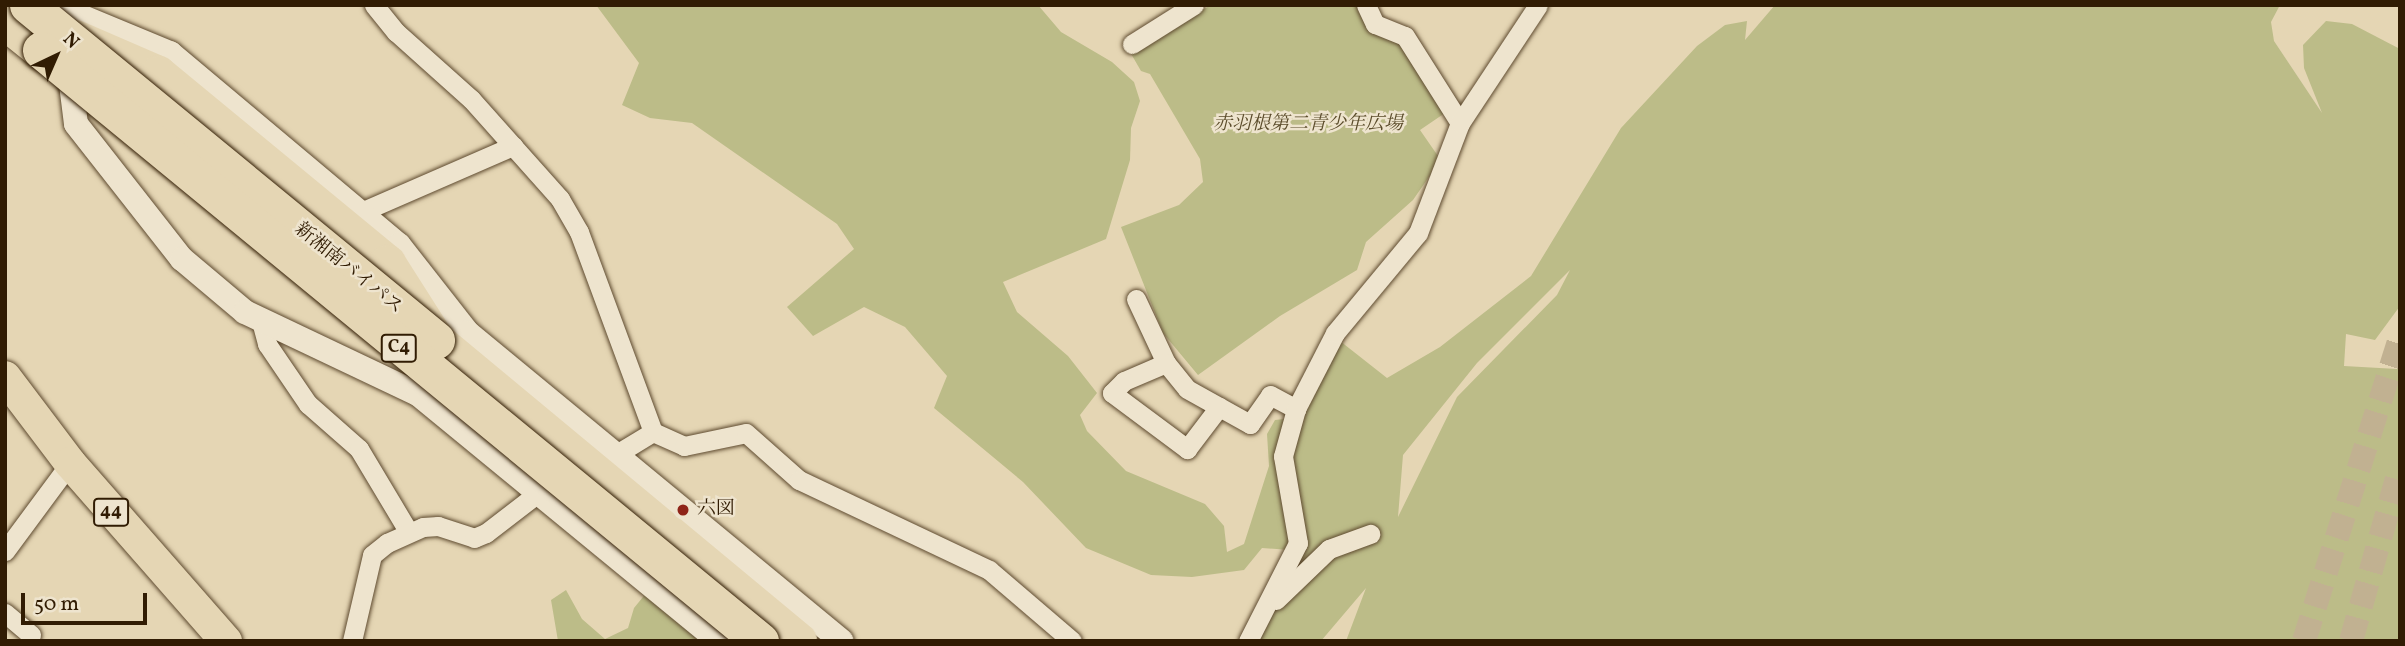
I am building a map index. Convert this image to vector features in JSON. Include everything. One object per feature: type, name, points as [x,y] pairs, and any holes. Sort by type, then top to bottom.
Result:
[{"type":"highway","name":"新湘南バイパス","points":[[35,20],[427,351],[760,641]]},
{"type":"highway","points":[[35,20],[106,136],[221,234],[337,330],[427,351]]},
{"type":"highway","name":"新湘南バイパス","points":[[427,351],[798,641]]},
{"type":"main road","name":"44","points":[[5,377],[70,463],[226,641]]},
{"type":"street","points":[[374,5],[545,180],[579,232],[653,432],[684,446],[746,433],[799,480],[989,570],[1074,639]]},
{"type":"street","points":[[1132,44],[1194,5]]},
{"type":"street","points":[[1366,5],[1376,24],[1405,36],[1460,123]]},
{"type":"street","points":[[1248,641],[1298,543],[1283,456],[1296,409],[1335,333],[1418,233],[1460,123],[1538,5]]},
{"type":"street","points":[[5,7],[35,20],[170,53],[407,252],[457,323],[841,641]]},
{"type":"street","points":[[35,20],[69,68],[76,124],[183,259],[261,321],[418,394],[719,641]]},
{"type":"street","points":[[361,212],[513,146]]},
{"type":"street","points":[[1136,299],[1166,363],[1187,389],[1250,424],[1270,395],[1296,409]]},
{"type":"street","points":[[261,321],[267,344],[301,394],[359,449],[408,531]]},
{"type":"street","points":[[1166,363],[1124,381],[1112,393],[1187,449],[1219,407]]},
{"type":"street","points":[[615,455],[653,432]]},
{"type":"street","points":[[5,551],[70,463]]},
{"type":"street","points":[[352,641],[372,555],[408,531],[438,526],[474,538],[486,533],[538,493]]},
{"type":"street","points":[[1267,608],[1329,549],[1370,534]]},
{"type":"street","points":[[5,613],[31,635]]},
{"type":"green space","points":[[596,5],[1038,5],[1061,32],[1112,62],[1134,82],[1140,101],[1131,128],[1130,160],[1106,239],[1003,282],[1017,312],[1068,356],[1097,393],[1080,415],[1087,431],[1126,471],[1205,504],[1224,526],[1227,552],[1244,544],[1269,466],[1267,434],[1275,420],[1303,417],[1340,341],[1387,378],[1440,347],[1531,276],[1621,128],[1697,46],[1725,25],[1747,21],[1745,40],[1775,5],[2280,5],[2271,22],[2274,41],[2322,113],[2304,68],[2303,45],[2326,21],[2352,24],[2400,49],[2400,306],[2375,340],[2346,334],[2344,366],[2397,369],[2400,365],[2400,641],[1346,641],[1366,588],[1321,641],[1259,641],[1303,551],[1262,548],[1244,570],[1192,577],[1151,575],[1086,548],[1023,482],[934,408],[947,376],[905,327],[864,307],[813,336],[787,307],[854,249],[837,224],[692,123],[650,118],[622,105],[639,63]],"holes":[[[1570,270],[1557,295],[1457,397],[1398,517],[1403,455],[1477,363]]]},
{"type":"green space","name":"赤羽根第二青少年広場","points":[[1211,5],[1358,5],[1373,33],[1399,42],[1445,113],[1420,130],[1438,156],[1431,174],[1413,200],[1366,242],[1357,270],[1280,316],[1198,375],[1163,333],[1121,227],[1179,205],[1203,182],[1200,159],[1150,74],[1141,71],[1130,52]]},
{"type":"green space","points":[[566,590],[582,619],[605,639],[628,628],[634,608],[647,592],[707,641],[558,641],[551,600]]},
{"type":"tunnel","points":[[2304,641],[2400,338]]},
{"type":"tunnel","points":[[2351,641],[2400,468]]},
{"type":"place","name":"六図","points":[[683,510]]}]
